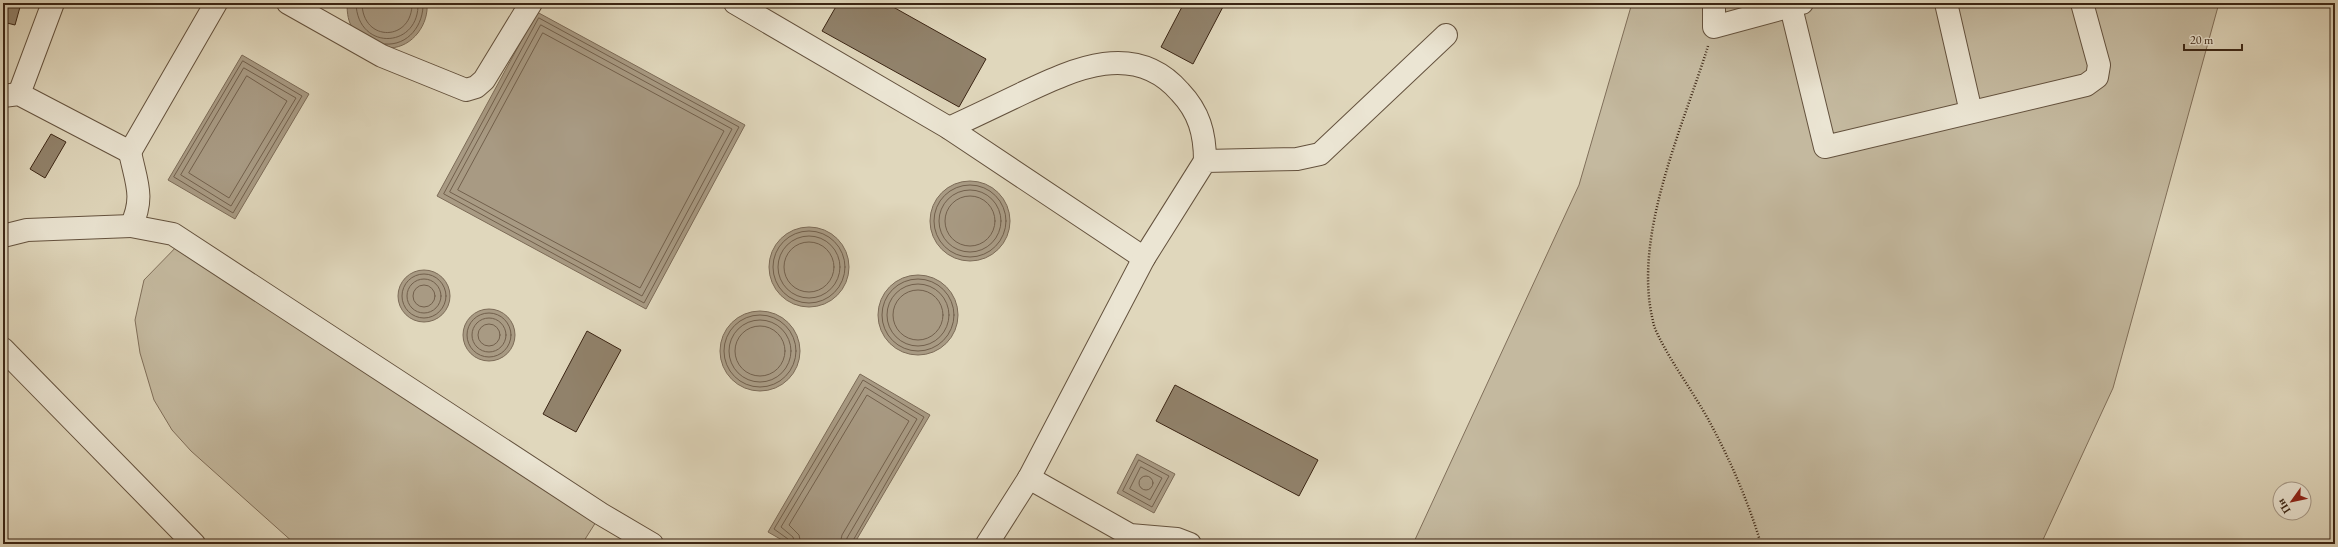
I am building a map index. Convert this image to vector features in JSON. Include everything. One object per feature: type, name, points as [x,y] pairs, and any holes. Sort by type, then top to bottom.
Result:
[{"type":"lane","points":[[53,3],[11,95],[130,152]]},
{"type":"lane","points":[[131,226],[139,208],[140,196],[130,152],[216,3]]},
{"type":"lane","points":[[288,3],[382,56],[466,90],[476,87],[484,80],[531,3]]},
{"type":"lane","points":[[736,3],[949,128],[1144,258]]},
{"type":"lane","points":[[1714,3],[1714,27],[1794,4],[1825,147],[2086,85],[2097,77],[2099,65],[2082,3]]},
{"type":"lane","points":[[1946,3],[1971,112]]},
{"type":"lane","points":[[1205,160],[1297,160],[1320,154],[1446,35]]},
{"type":"lane","points":[[949,128],[1076,71],[1104,63],[1126,63],[1138,65],[1160,73],[1192,106],[1203,130],[1205,160],[1144,258],[1029,478],[987,544]]},
{"type":"lane","points":[[3,236],[27,230],[131,226],[166,232],[183,240],[588,505],[652,544]]},
{"type":"lane","points":[[3,349],[194,544]]},
{"type":"lane","points":[[1029,478],[1130,536],[1177,539],[1190,544]]},
{"type":"path","points":[[1714,27],[1662,186],[1651,241],[1648,286],[1653,322],[1673,364],[1707,418],[1730,460],[1761,544]]},
{"type":"shaded area","points":[[1632,3],[2219,3],[2113,388],[2041,544],[1413,544],[1579,185]]},
{"type":"shaded area","points":[[183,240],[601,514],[582,544],[295,544],[191,451],[172,430],[154,400],[140,353],[135,320],[144,280]]},
{"type":"water","points":[[347,3],[427,3],[427,11],[422,26],[412,39],[406,44],[398,47],[388,48],[366,39],[352,28],[348,18]]},
{"type":"water","points":[[537,12],[745,125],[646,309],[437,196]]},
{"type":"water","points":[[242,55],[309,94],[235,219],[168,180]]},
{"type":"water","points":[[970,181],[985,184],[998,193],[1007,206],[1010,221],[1007,236],[998,249],[985,258],[970,261],[955,258],[942,249],[933,236],[930,221],[933,206],[942,193],[955,184]]},
{"type":"water","points":[[809,227],[824,230],[837,239],[846,252],[849,267],[846,282],[837,295],[824,304],[809,307],[794,304],[781,295],[772,282],[769,267],[772,252],[781,239],[794,230]]},
{"type":"water","points":[[424,270],[434,272],[442,278],[448,286],[450,296],[448,306],[442,314],[434,320],[424,322],[414,320],[406,314],[400,306],[398,296],[400,286],[406,278],[414,272]]},
{"type":"water","points":[[918,275],[933,278],[946,287],[955,300],[958,315],[955,330],[946,343],[933,352],[918,355],[903,352],[890,343],[881,330],[878,315],[881,300],[890,287],[903,278]]},
{"type":"water","points":[[489,309],[499,311],[507,317],[513,325],[515,335],[513,345],[507,353],[499,359],[489,361],[479,359],[471,353],[465,345],[463,335],[465,325],[471,317],[479,311]]},
{"type":"water","points":[[760,311],[775,314],[788,323],[797,336],[800,351],[797,366],[788,379],[775,388],[760,391],[745,388],[732,379],[723,366],[720,351],[723,336],[732,323],[745,314]]},
{"type":"water","points":[[860,374],[930,415],[854,544],[789,544],[768,532]]},
{"type":"water","points":[[1137,454],[1175,474],[1154,513],[1117,493]]},
{"type":"building","points":[[3,3],[20,7],[15,25],[3,22]]},
{"type":"building","points":[[838,3],[886,3],[986,59],[959,107],[822,31]]},
{"type":"building","points":[[1184,3],[1225,3],[1193,64],[1161,47]]},
{"type":"building","points":[[51,134],[66,142],[45,178],[30,169]]},
{"type":"building","points":[[587,331],[621,350],[576,432],[543,414]]},
{"type":"building","points":[[1175,385],[1318,460],[1299,496],[1156,421]]}]
